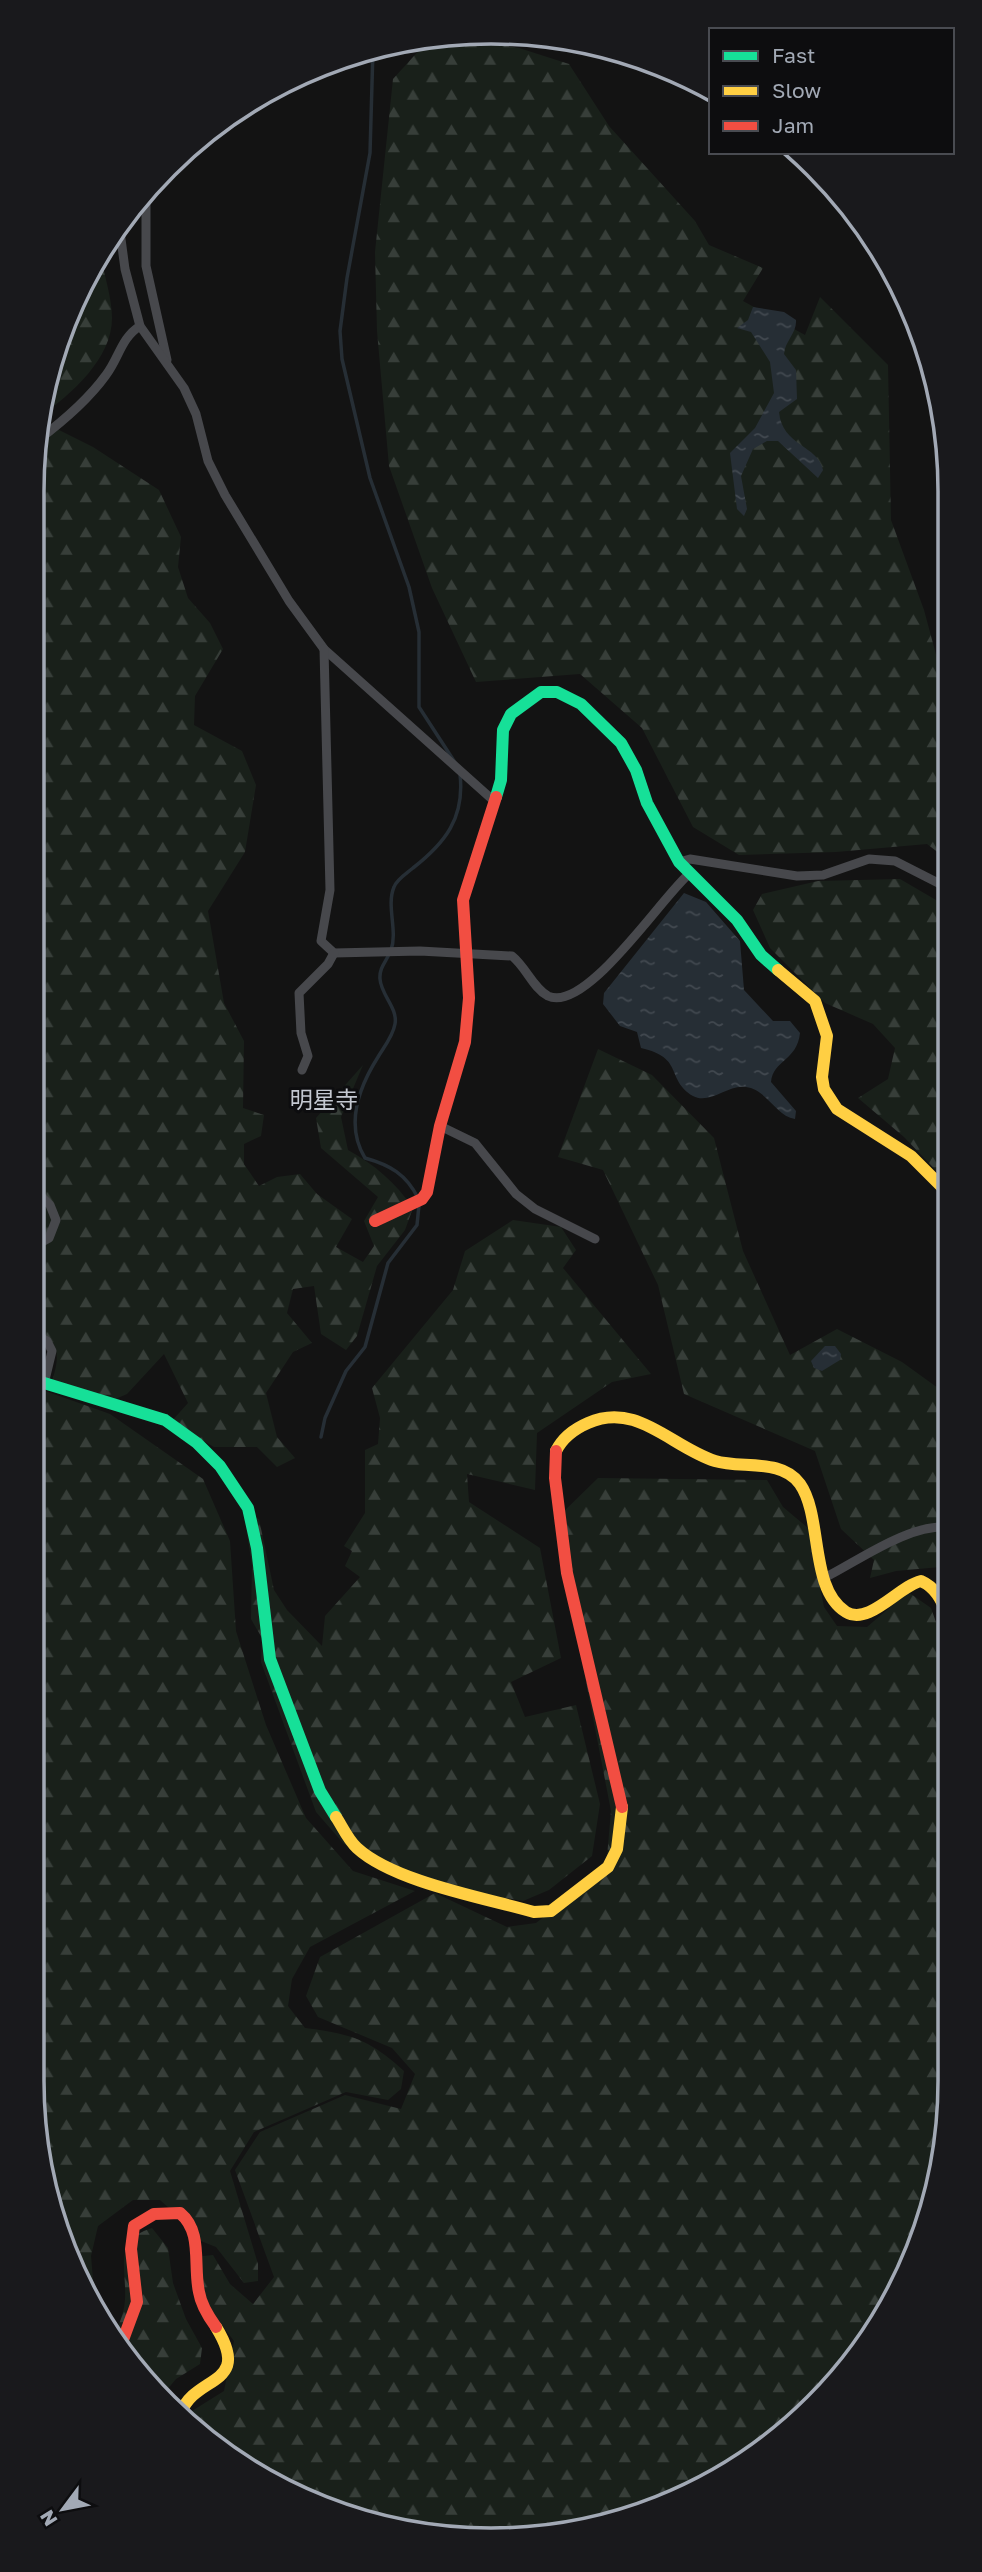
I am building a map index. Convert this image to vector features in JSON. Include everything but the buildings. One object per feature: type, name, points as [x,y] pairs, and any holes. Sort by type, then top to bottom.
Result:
[{"type":"street","points":[[146,207],[146,266],[168,365]]},
{"type":"street","points":[[121,241],[140,326],[184,388],[196,414],[208,461],[225,495],[289,601],[324,649],[494,801]]},
{"type":"street","points":[[48,432],[72,412],[106,375],[128,333],[140,326]]},
{"type":"street","points":[[324,649],[330,891],[320,932],[321,942],[334,953],[420,951],[512,956],[541,991],[551,997],[564,998],[590,982],[616,958],[677,884],[690,873]]},
{"type":"street","points":[[375,1221],[422,1199],[427,1192],[440,1126],[465,1042],[469,998],[463,900],[504,762],[503,730],[511,714],[541,692],[557,692],[581,704],[621,743],[636,770],[647,803],[679,862],[737,920],[761,955],[815,1002],[827,1036],[822,1077],[824,1089],[837,1109],[911,1156],[938,1183]]},
{"type":"street","points":[[679,862],[690,859],[797,876],[823,875],[869,859],[895,861],[938,883]]},
{"type":"street","points":[[302,1069],[307,1056],[301,1033],[299,993],[328,964],[334,953]]},
{"type":"street","points":[[440,1126],[475,1143],[516,1194],[535,1209],[595,1239]]},
{"type":"street","points":[[44,1199],[50,1205],[56,1220],[49,1238],[44,1241]]},
{"type":"street","points":[[44,1339],[52,1351],[44,1369]]},
{"type":"street","points":[[44,1384],[165,1420],[197,1443],[220,1466],[244,1502],[257,1548],[270,1659],[320,1791],[355,1847],[372,1859],[412,1878],[534,1912],[551,1911],[608,1867],[617,1849],[623,1810],[562,1537],[555,1454],[558,1444],[590,1423],[620,1416],[655,1430],[714,1461],[750,1469],[774,1467],[787,1471],[800,1483],[810,1502],[824,1578],[833,1602],[842,1610],[858,1616],[876,1609],[909,1582],[931,1587],[938,1592]]},
{"type":"street","points":[[824,1578],[903,1538],[938,1526]]},
{"type":"street","points":[[124,2336],[137,2302],[131,2249],[134,2226],[154,2214],[180,2213],[190,2221],[194,2231],[201,2301],[228,2353],[225,2372],[220,2379],[195,2392],[184,2406]]},
{"type":"green space","points":[[493,44],[519,48],[569,64],[609,126],[695,221],[709,245],[763,268],[743,301],[805,335],[820,297],[888,365],[891,520],[924,610],[938,662],[938,852],[927,844],[836,852],[739,855],[693,827],[642,728],[580,674],[476,682],[432,588],[389,466],[377,331],[375,252],[393,79],[419,50],[462,45]]},
{"type":"green space","points":[[103,268],[112,310],[110,333],[105,348],[88,374],[51,408],[67,347]]},
{"type":"green space","points":[[53,427],[93,447],[159,490],[181,537],[178,567],[188,598],[210,623],[223,649],[195,696],[194,725],[242,751],[256,785],[245,852],[208,911],[224,1003],[244,1041],[243,1108],[264,1115],[261,1136],[244,1144],[244,1164],[259,1186],[277,1177],[300,1174],[317,1194],[352,1219],[336,1247],[363,1262],[374,1246],[364,1221],[378,1197],[321,1148],[316,1118],[363,1065],[341,1117],[348,1150],[384,1175],[413,1208],[405,1230],[377,1266],[357,1336],[346,1350],[321,1334],[314,1286],[293,1289],[287,1313],[312,1343],[293,1352],[266,1393],[277,1437],[295,1458],[277,1467],[257,1447],[214,1447],[171,1422],[188,1403],[164,1354],[127,1394],[113,1400],[52,1381],[57,1354],[52,1342],[44,1334],[44,491],[48,431]]},
{"type":"green space","points":[[900,879],[938,901],[938,1173],[904,1137],[858,1098],[888,1079],[895,1048],[873,1024],[825,1003],[770,948],[753,910],[762,894],[818,881]]},
{"type":"green space","points":[[598,1049],[652,1075],[714,1138],[743,1251],[790,1355],[837,1329],[902,1362],[938,1388],[938,1567],[896,1571],[870,1578],[874,1560],[841,1529],[815,1451],[684,1394],[658,1285],[603,1170],[558,1157]]},
{"type":"green space","points":[[513,1220],[561,1227],[576,1250],[563,1268],[651,1374],[612,1382],[537,1433],[535,1490],[467,1474],[469,1502],[540,1548],[561,1658],[511,1682],[525,1717],[576,1705],[600,1804],[592,1856],[549,1890],[523,1901],[457,1889],[386,1869],[344,1844],[316,1812],[261,1662],[262,1638],[251,1619],[252,1565],[244,1514],[259,1519],[274,1590],[287,1610],[322,1646],[325,1616],[360,1577],[345,1566],[352,1551],[344,1546],[365,1513],[365,1450],[378,1444],[380,1418],[372,1388],[453,1290],[465,1251]]},
{"type":"green space","points":[[44,1391],[110,1414],[203,1479],[230,1541],[236,1631],[266,1725],[306,1818],[353,1871],[415,1891],[310,1947],[292,1979],[288,2006],[305,2028],[359,2040],[404,2071],[401,2089],[388,2100],[346,2092],[254,2132],[230,2171],[258,2264],[258,2281],[244,2283],[216,2247],[191,2237],[186,2223],[160,2200],[133,2200],[98,2226],[91,2256],[94,2286],[67,2225],[59,2197],[52,2168],[45,2110]]},
{"type":"green space","points":[[598,1478],[767,1480],[783,1507],[808,1528],[824,1607],[837,1626],[867,1627],[908,1592],[931,1608],[938,1628],[938,2081],[934,2139],[930,2168],[915,2225],[878,2305],[827,2376],[763,2436],[689,2482],[635,2505],[607,2513],[578,2520],[520,2527],[433,2524],[404,2520],[347,2505],[293,2482],[243,2453],[191,2412],[224,2391],[234,2341],[202,2299],[194,2257],[213,2255],[230,2284],[253,2304],[274,2277],[235,2170],[260,2132],[345,2095],[401,2109],[415,2074],[392,2048],[318,2017],[306,1996],[320,1957],[435,1893],[507,1927],[536,1923],[606,1868],[611,1811],[555,1520]]},
{"type":"green space","points":[[152,2228],[168,2248],[173,2283],[186,2319],[202,2348],[200,2364],[176,2379],[168,2389],[118,2327],[124,2308],[126,2250],[130,2241]]},
{"type":"water","points":[[753,307],[784,312],[796,320],[784,354],[796,370],[797,399],[779,412],[786,432],[814,455],[823,470],[818,478],[778,441],[767,441],[753,449],[741,476],[747,509],[744,516],[737,509],[730,453],[755,428],[774,393],[770,362],[751,332],[737,328],[748,320]]},
{"type":"water","points":[[684,893],[706,902],[740,941],[744,990],[773,1021],[790,1021],[800,1033],[794,1049],[776,1069],[771,1082],[796,1111],[795,1119],[782,1113],[759,1092],[746,1087],[733,1088],[706,1098],[693,1096],[679,1083],[664,1057],[641,1048],[637,1032],[620,1026],[603,1004],[604,993]]},
{"type":"water","points":[[825,1346],[835,1346],[841,1354],[840,1360],[822,1371],[814,1368],[811,1361]]},
{"type":"waterway","points":[[373,60],[370,153],[347,278],[340,331],[342,359],[370,478],[409,587],[419,632],[419,707],[456,764]]},
{"type":"waterway","points":[[418,1198],[403,1177],[382,1164],[365,1158],[359,1145],[355,1119],[365,1081],[395,1024],[394,1012],[380,979],[393,943],[391,902],[394,887],[399,879],[435,849],[450,828],[459,804],[460,774]]},
{"type":"waterway","points":[[321,1437],[325,1418],[346,1371],[365,1347],[388,1263],[417,1225],[419,1205]]},
{"type":"traffic: fast","points":[[496,797],[501,780],[503,730],[511,714],[541,692],[557,692],[581,704],[621,743],[636,770],[647,803],[679,862],[737,920],[761,955],[778,970]]},
{"type":"traffic: fast","points":[[44,1383],[165,1420],[197,1443],[220,1466],[248,1508],[257,1548],[270,1659],[320,1791],[336,1817]]},
{"type":"traffic: slow","points":[[778,970],[815,1001],[827,1036],[822,1077],[824,1089],[837,1109],[911,1156],[938,1183]]},
{"type":"traffic: slow","points":[[556,1451],[566,1438],[583,1425],[606,1418],[622,1418],[653,1428],[715,1461],[772,1467],[783,1471],[800,1484],[807,1498],[826,1587],[834,1601],[846,1612],[855,1615],[874,1610],[912,1584],[921,1581],[938,1596]]},
{"type":"traffic: slow","points":[[336,1817],[357,1848],[393,1870],[441,1888],[534,1912],[551,1911],[608,1867],[617,1849],[622,1807]]},
{"type":"traffic: slow","points":[[185,2406],[225,2370],[228,2360],[226,2346],[216,2327]]},
{"type":"traffic: jam","points":[[375,1221],[422,1199],[427,1192],[440,1126],[465,1042],[469,998],[463,900],[496,797]]},
{"type":"traffic: jam","points":[[556,1451],[555,1478],[567,1573],[622,1807]]},
{"type":"traffic: jam","points":[[124,2336],[137,2302],[131,2249],[134,2226],[154,2214],[180,2213],[192,2230],[200,2297],[216,2327]]},
{"type":"district","name":"明星寺","points":[[324,1099]]}]
